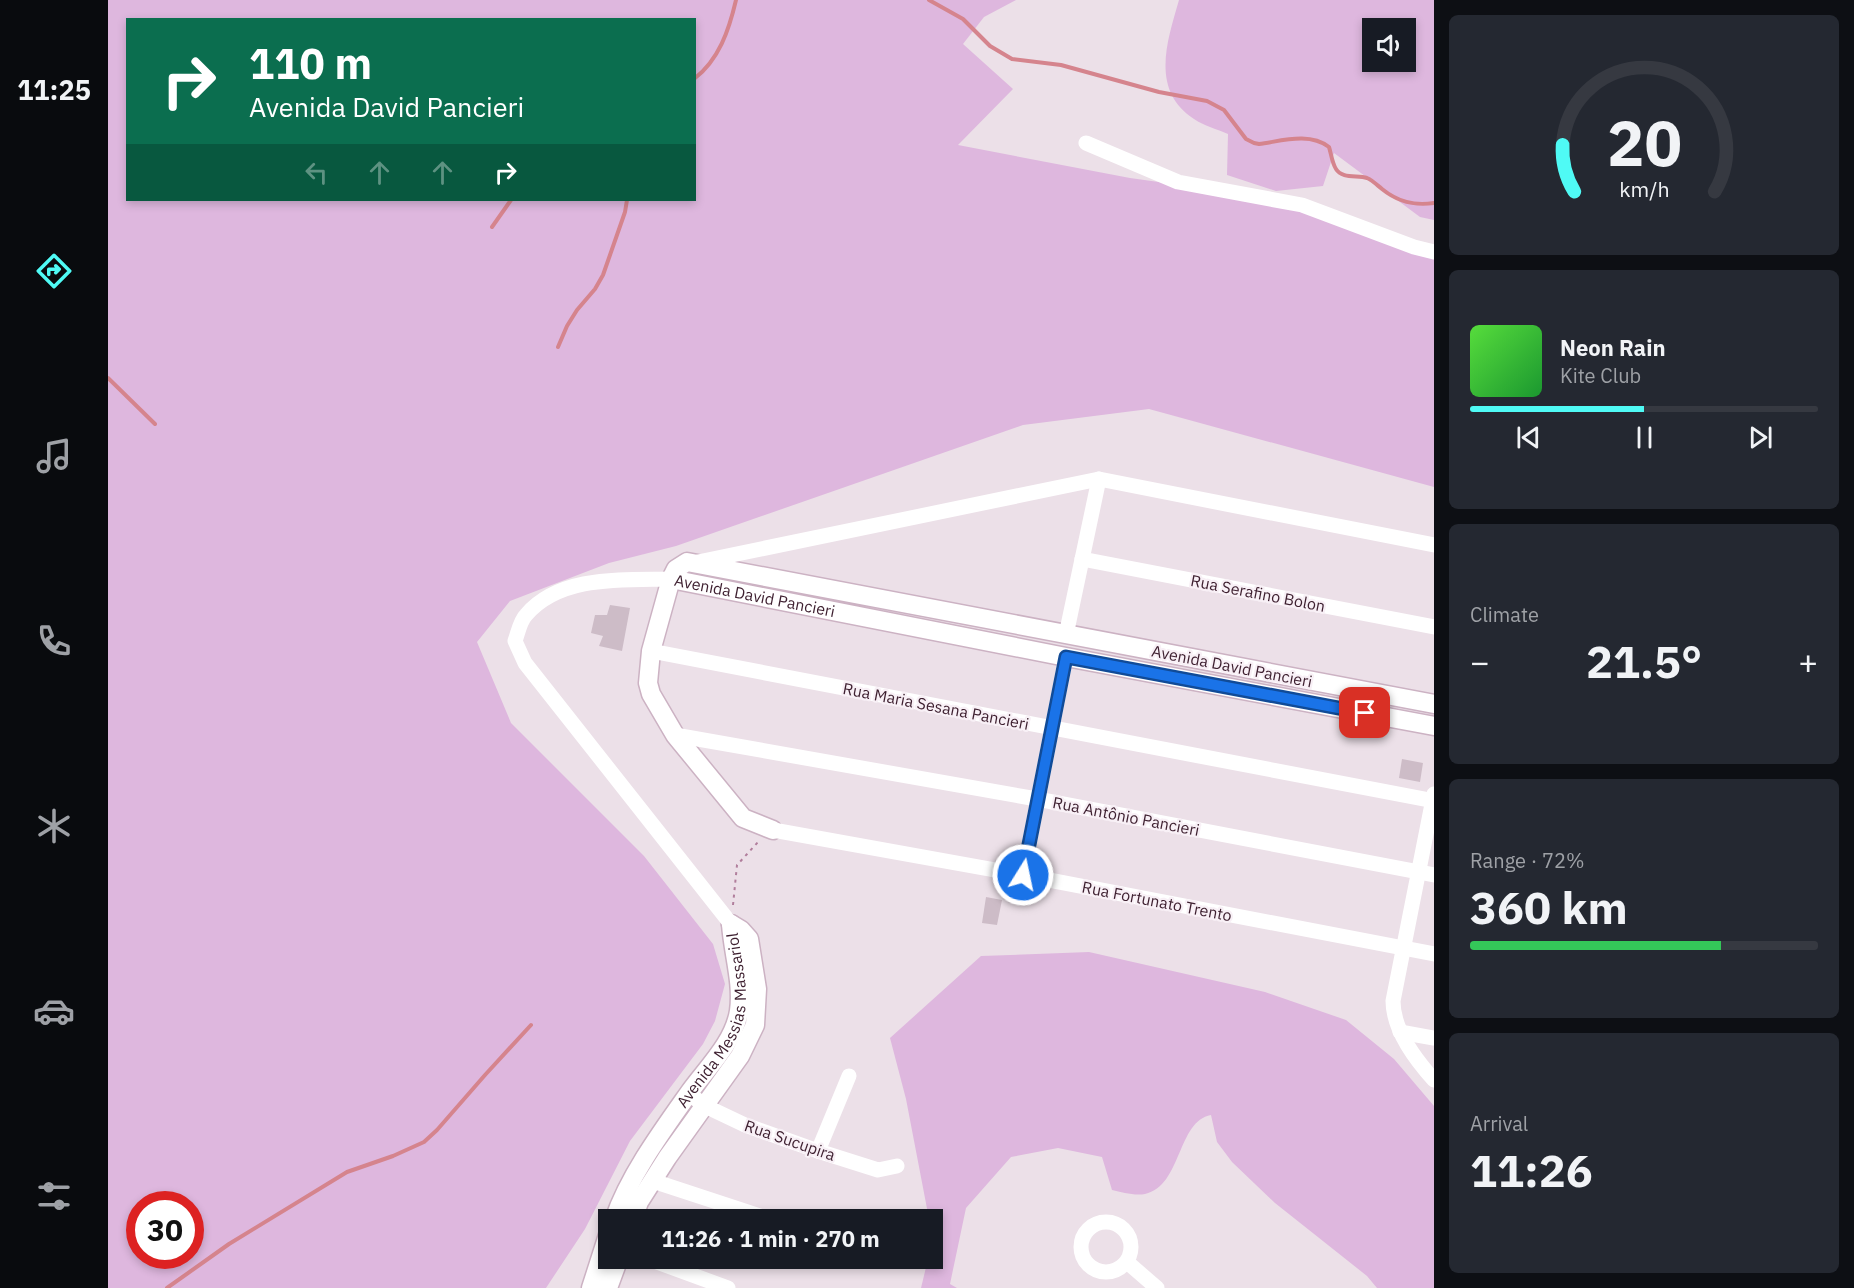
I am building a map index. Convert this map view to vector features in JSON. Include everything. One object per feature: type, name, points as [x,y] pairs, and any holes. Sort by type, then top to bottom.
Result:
[{"type":"street","points":[[1086,143],[1178,182],[1302,205],[1414,247],[1434,252]]},
{"type":"street","points":[[692,564],[1099,479],[1434,544]]},
{"type":"street","points":[[1066,635],[1099,479]]},
{"type":"street","name":"Rua Serafino Bolon","points":[[1082,559],[1434,627]]},
{"type":"street","name":"Avenida David Pancieri","points":[[1434,704],[687,562],[679,566],[671,579],[1066,657],[1434,726]]},
{"type":"street","points":[[731,924],[525,663],[515,641],[524,616],[542,601],[564,588],[590,583],[671,579],[651,651],[648,683],[654,701],[675,735],[743,818],[772,830]]},
{"type":"street","name":"Rua Maria Sesana Pancieri","points":[[651,651],[1052,729],[1434,798]]},
{"type":"street","points":[[1023,875],[1066,657]]},
{"type":"street","name":"Rua Antônio Pancieri","points":[[675,735],[1037,799],[1434,875]]},
{"type":"street","points":[[1434,798],[1393,1001],[1393,1013],[1400,1032],[1434,1080]]},
{"type":"street","name":"Rua Fortunato Trento","points":[[772,830],[1023,875],[1434,954]]},
{"type":"street","name":"Avenida Messias Massariol","points":[[617,1209],[633,1179],[733,1029],[738,1013],[738,978],[731,924]]},
{"type":"street","name":"Avenida Messias Massariol","points":[[637,1209],[667,1158],[740,1056],[755,1025],[758,989],[749,939],[731,924]]},
{"type":"street","points":[[1400,1032],[1434,1038]]},
{"type":"street","points":[[818,1151],[849,1076]]},
{"type":"street","name":"Rua Sucupira","points":[[688,1094],[705,1106],[745,1125],[818,1151],[878,1170],[897,1166]]},
{"type":"street","points":[[653,1181],[738,1209]]},
{"type":"street","points":[[1127,1262],[1158,1288]]},
{"type":"street","points":[[591,1288],[598,1267]]},
{"type":"street","points":[[609,1288],[615,1269]]},
{"type":"street","points":[[676,1269],[728,1288]]},
{"type":"path","points":[[731,924],[737,865],[772,830]]},
{"type":"shaded area","points":[[108,0],[1016,0],[984,17],[963,44],[1013,89],[958,145],[1130,178],[1266,197],[1434,258],[1434,487],[1149,409],[1023,425],[676,546],[609,563],[510,601],[477,642],[511,723],[644,856],[713,944],[725,984],[715,1021],[703,1044],[630,1141],[585,1229],[546,1288],[108,1288]]},
{"type":"shaded area","points":[[1179,0],[1434,0],[1434,220],[1420,217],[1334,153],[1323,186],[1276,191],[1227,175],[1228,134],[1194,119],[1180,107],[1171,94],[1166,64],[1170,32]]},
{"type":"shaded area","points":[[1089,952],[1265,992],[1346,1020],[1394,1059],[1434,1106],[1434,1288],[1377,1288],[1367,1276],[1275,1203],[1232,1162],[1217,1142],[1211,1115],[1200,1120],[1192,1129],[1166,1179],[1157,1189],[1145,1194],[1112,1190],[1102,1157],[1058,1148],[1011,1157],[966,1208],[950,1284],[957,1288],[921,1288],[926,1269],[943,1269],[943,1209],[927,1209],[906,1099],[890,1038],[981,956]]},
{"type":"building","points":[[610,605],[630,608],[622,651],[599,646],[603,636],[591,633],[595,615],[607,615]]},
{"type":"building","points":[[1402,759],[1423,763],[1420,782],[1399,778]]},
{"type":"building","points":[[986,897],[1002,900],[997,925],[982,923]]},
{"type":"waterway","points":[[696,77],[710,63],[722,44],[736,0]]},
{"type":"waterway","points":[[929,0],[963,19],[990,46],[1012,59],[1061,65],[1159,92],[1207,101],[1224,110],[1246,139],[1254,143],[1304,139],[1321,142],[1329,147],[1335,167],[1342,174],[1367,178],[1394,197],[1406,202],[1434,203]]},
{"type":"waterway","points":[[492,227],[510,201]]},
{"type":"waterway","points":[[558,347],[567,326],[603,275],[627,201]]},
{"type":"waterway","points":[[108,378],[155,424]]},
{"type":"waterway","points":[[167,1288],[229,1244],[347,1172],[424,1142],[531,1025]]},
{"type":"route","points":[[1023,875],[1066,657],[1365,713]]}]
